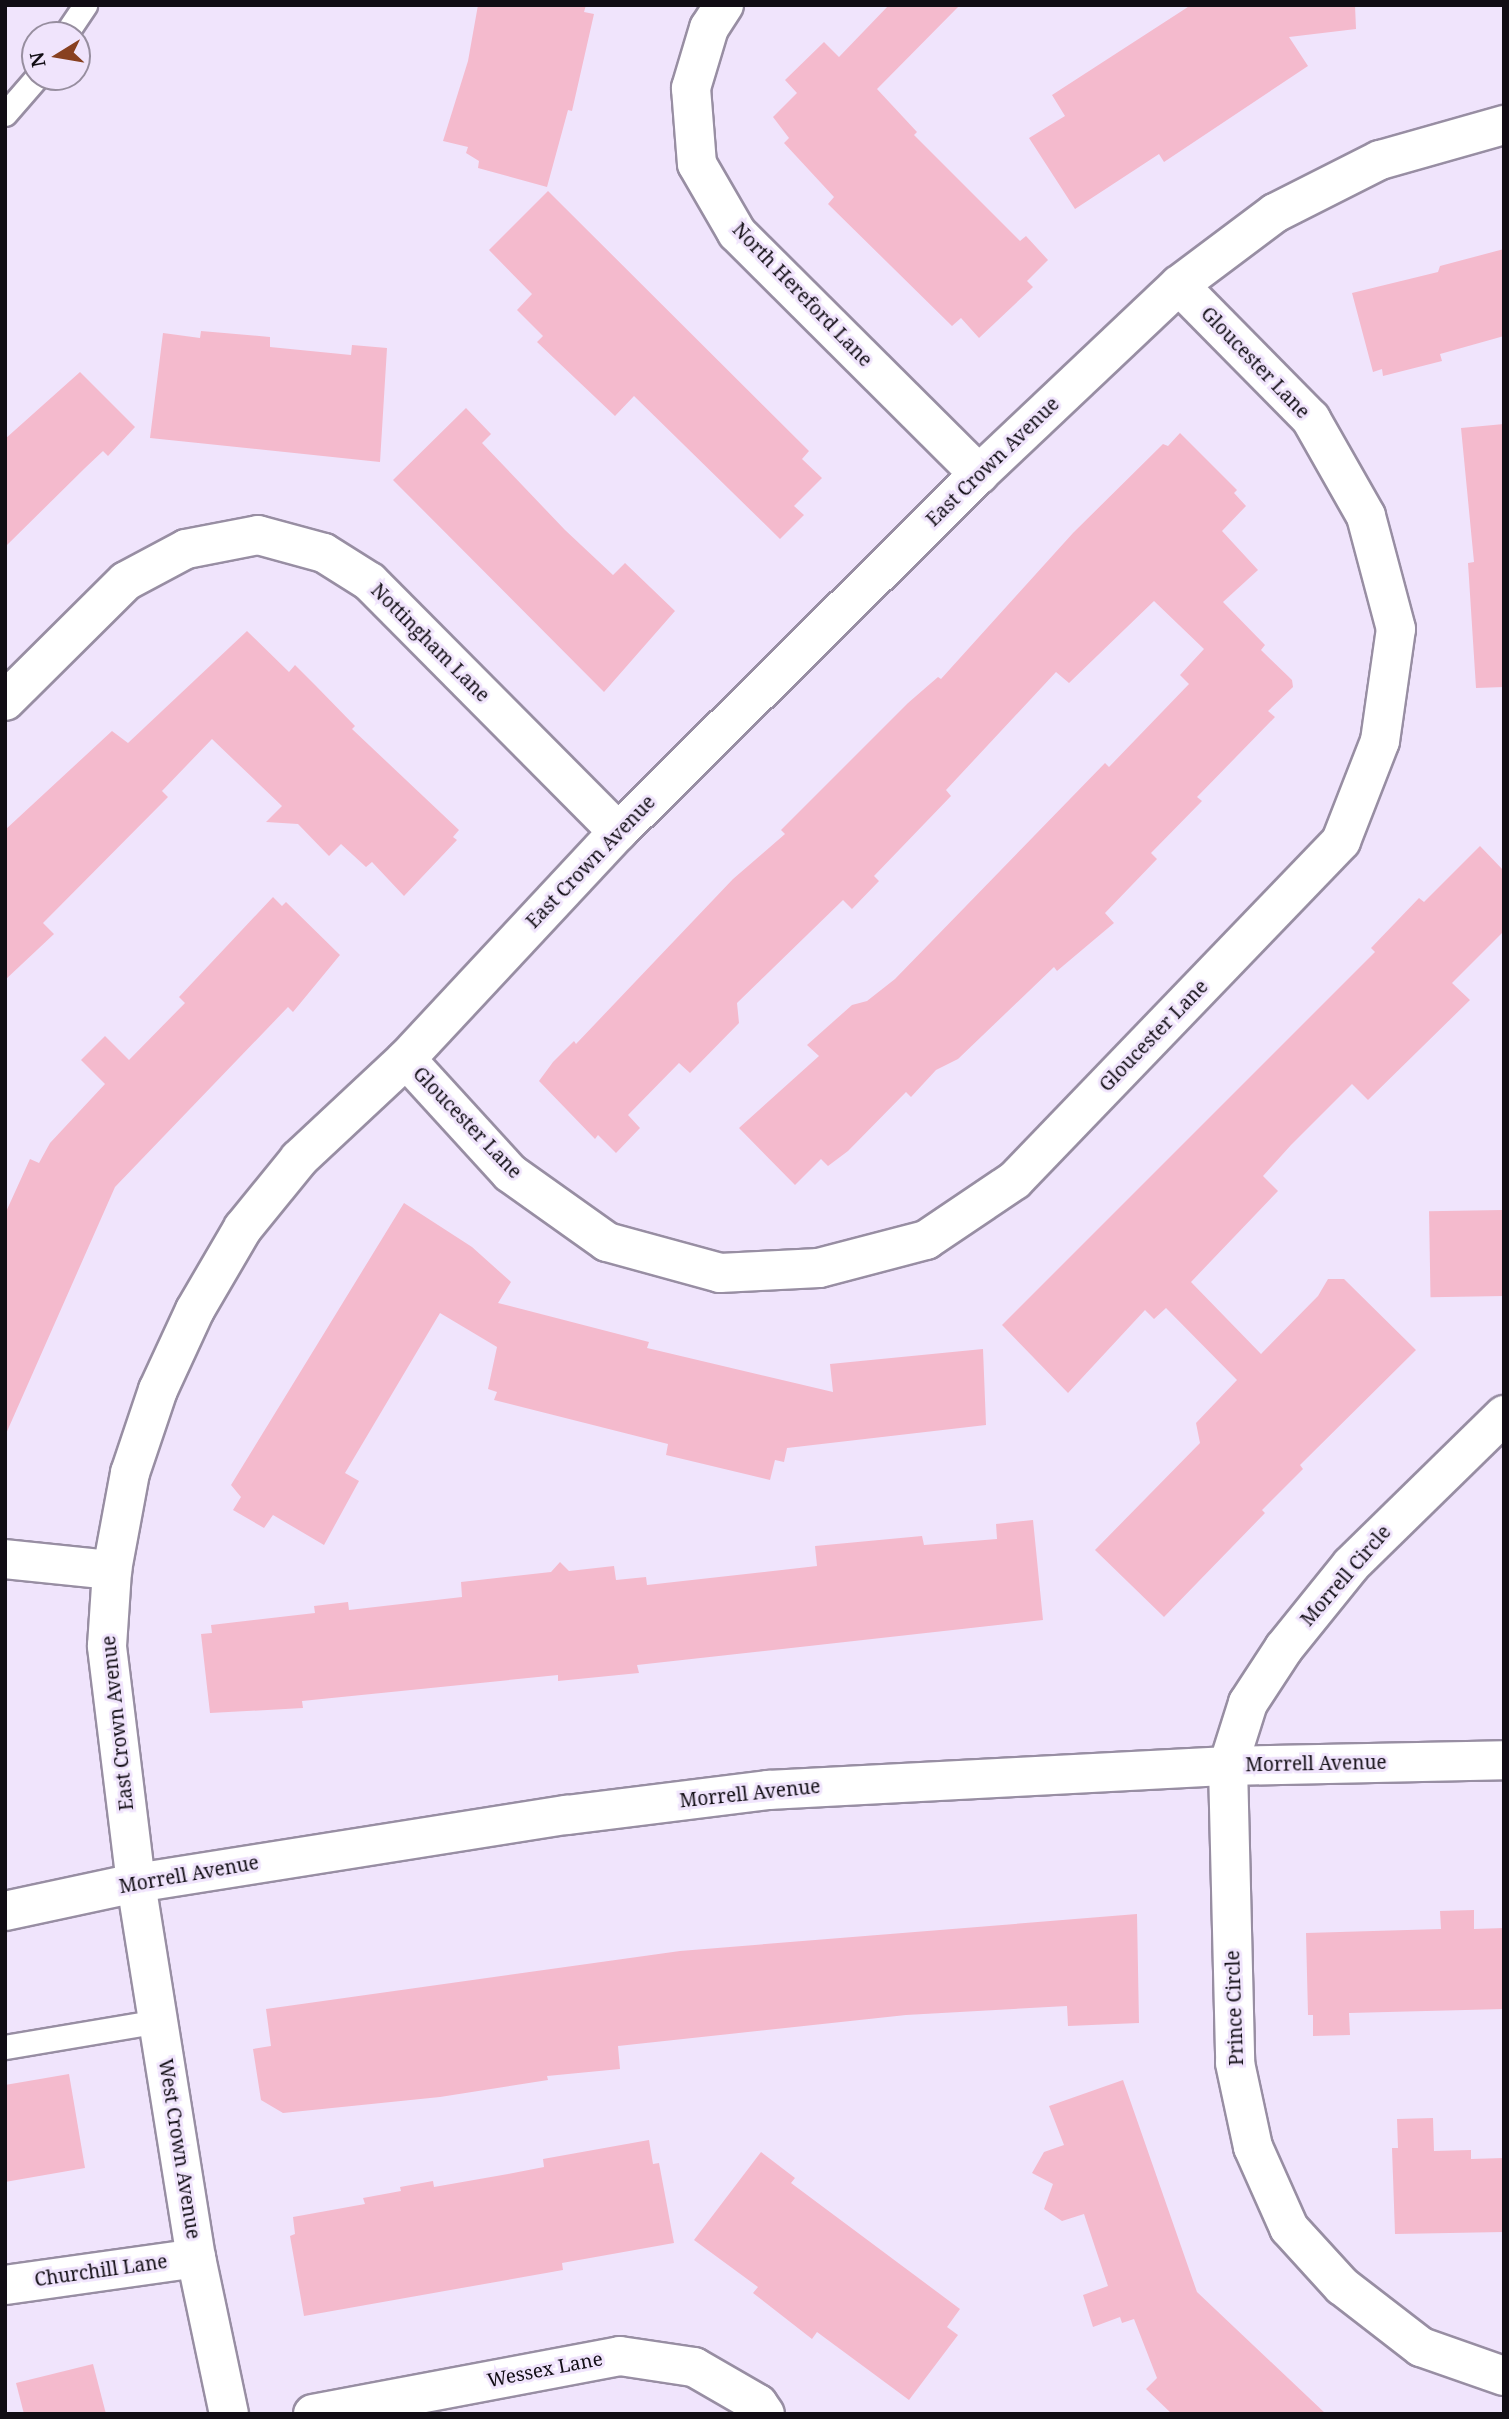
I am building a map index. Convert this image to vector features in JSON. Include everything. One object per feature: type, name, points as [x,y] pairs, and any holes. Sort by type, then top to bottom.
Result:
[{"type":"street","name":"North Hereford Lane","points":[[724,5],[709,28],[691,88],[697,164],[737,233],[979,474]]},
{"type":"street","name":"East Crown Avenue","points":[[136,1883],[107,1646],[112,1570],[130,1473],[158,1390],[195,1310],[243,1228],[299,1159],[406,1059],[618,832],[979,474],[1179,285],[1275,213],[1380,160],[1504,125]]},
{"type":"street","name":"Gloucester Lane","points":[[406,1059],[510,1173],[607,1242],[720,1273],[819,1268],[926,1240],[1015,1180],[1341,841],[1380,741],[1396,629],[1366,516],[1311,419],[1179,285]]},
{"type":"street","name":"Nottingham Lane","points":[[5,701],[126,581],[186,549],[258,535],[324,553],[370,582],[618,832]]},
{"type":"street","name":"Morrell Circle","points":[[1228,1766],[1248,1703],[1284,1648],[1351,1565],[1504,1415]]},
{"type":"street","points":[[5,1559],[112,1570]]},
{"type":"street","name":"Morrell Avenue","points":[[5,1911],[136,1883],[567,1815],[768,1790],[1228,1766],[1504,1760]]},
{"type":"street","name":"Prince Circle","points":[[1228,1766],[1235,2063],[1253,2147],[1289,2228],[1342,2286],[1421,2347],[1504,2375]]},
{"type":"street","name":"West Crown Avenue","points":[[136,1883],[196,2258],[229,2414]]},
{"type":"street","name":"Churchill Lane","points":[[5,2285],[196,2258]]},
{"type":"street","name":"Wessex Lane","points":[[313,2414],[620,2356],[694,2367],[758,2403],[765,2414]]},
{"type":"lane","points":[[74,21],[85,5]]},
{"type":"lane","points":[[5,114],[25,91]]},
{"type":"lane","points":[[5,2047],[159,2021]]},
{"type":"building","points":[[478,5],[586,5],[584,12],[594,14],[572,111],[568,110],[547,187],[478,168],[479,161],[466,153],[468,147],[443,141],[468,61]]},
{"type":"building","points":[[889,5],[960,5],[877,89],[917,132],[914,135],[1020,241],[1026,236],[1048,260],[1027,281],[1033,287],[979,338],[961,318],[952,326],[828,204],[834,197],[784,143],[789,138],[773,117],[797,93],[785,80],[824,42],[839,57]]},
{"type":"building","points":[[1191,5],[1355,5],[1356,29],[1289,37],[1308,66],[1164,162],[1159,154],[1075,209],[1029,138],[1065,116],[1052,95]]},
{"type":"building","points":[[548,191],[809,451],[802,459],[822,478],[794,506],[804,515],[780,539],[634,396],[615,416],[537,342],[543,336],[517,310],[532,294],[489,250]]},
{"type":"building","points":[[1504,249],[1504,336],[1440,354],[1442,361],[1383,376],[1382,369],[1373,372],[1352,293],[1438,272],[1440,266]]},
{"type":"building","points":[[201,331],[270,337],[270,347],[351,355],[352,345],[387,348],[380,462],[150,438],[163,333],[200,338]]},
{"type":"building","points":[[80,372],[135,427],[108,456],[103,451],[5,547],[5,439]]},
{"type":"building","points":[[466,408],[491,434],[482,443],[565,530],[613,575],[625,563],[675,611],[604,692],[393,480]]},
{"type":"building","points":[[1504,424],[1504,687],[1476,688],[1468,563],[1474,562],[1461,428]]},
{"type":"building","points":[[1180,433],[1237,490],[1234,493],[1246,506],[1222,531],[1258,570],[1223,602],[1265,645],[1261,650],[1292,680],[1293,687],[1268,711],[1275,717],[1197,797],[1202,801],[1151,853],[1157,859],[1105,913],[1114,923],[1057,971],[1054,967],[958,1059],[936,1070],[911,1097],[906,1092],[848,1151],[828,1166],[821,1159],[795,1185],[739,1128],[819,1056],[807,1045],[852,1005],[867,1001],[895,979],[1105,763],[1109,767],[1189,684],[1180,675],[1204,649],[1154,601],[1069,683],[1056,672],[946,790],[951,796],[874,876],[879,881],[852,909],[843,900],[737,1003],[739,1023],[690,1073],[679,1063],[628,1115],[640,1128],[616,1153],[598,1135],[595,1139],[539,1081],[553,1062],[574,1041],[576,1044],[733,879],[785,834],[781,830],[908,703],[938,677],[941,679],[1073,533],[1163,444],[1168,446]]},
{"type":"building","points":[[247,631],[289,672],[295,665],[355,726],[352,729],[459,830],[453,837],[457,840],[404,896],[372,862],[366,867],[341,844],[329,856],[298,824],[266,822],[282,806],[212,739],[162,791],[168,797],[43,923],[54,934],[5,980],[5,830],[112,731],[128,743]]},
{"type":"building","points":[[1480,846],[1504,871],[1504,931],[1452,983],[1470,1000],[1368,1100],[1352,1084],[1291,1145],[1263,1176],[1278,1191],[1191,1282],[1261,1354],[1318,1296],[1328,1279],[1344,1279],[1416,1350],[1300,1465],[1303,1469],[1262,1510],[1265,1513],[1164,1617],[1095,1550],[1200,1443],[1196,1423],[1237,1380],[1166,1308],[1154,1319],[1145,1310],[1068,1393],[1002,1325],[1375,952],[1371,948],[1419,898],[1424,902]]},
{"type":"building","points":[[273,897],[282,906],[286,902],[340,955],[293,1012],[288,1007],[115,1187],[5,1436],[5,1214],[30,1159],[39,1163],[50,1143],[105,1084],[81,1060],[105,1036],[129,1060],[185,1003],[179,997]]},
{"type":"building","points":[[404,1203],[472,1247],[511,1282],[498,1303],[649,1342],[647,1348],[833,1392],[830,1364],[983,1349],[986,1425],[787,1448],[784,1462],[775,1460],[770,1480],[666,1455],[668,1444],[494,1400],[497,1392],[488,1389],[497,1347],[440,1313],[345,1473],[359,1481],[324,1545],[273,1515],[264,1528],[233,1510],[241,1497],[231,1485]]},
{"type":"building","points":[[1502,1210],[1504,1296],[1431,1297],[1429,1211]]},
{"type":"building","points":[[1033,1520],[1043,1620],[637,1665],[639,1673],[558,1681],[558,1675],[302,1701],[303,1708],[210,1713],[201,1634],[212,1633],[211,1625],[315,1613],[314,1606],[348,1602],[349,1610],[462,1597],[461,1582],[551,1572],[560,1562],[569,1571],[614,1566],[616,1580],[646,1577],[647,1585],[817,1566],[815,1546],[922,1536],[924,1545],[997,1539],[996,1524]]},
{"type":"building","points":[[1474,1910],[1474,1929],[1504,1928],[1504,2009],[1349,2013],[1350,2035],[1313,2036],[1313,2015],[1308,2015],[1306,1933],[1441,1929],[1440,1911]]},
{"type":"building","points":[[1137,1914],[1139,2023],[1068,2026],[1067,2006],[906,2015],[618,2046],[620,2069],[547,2076],[548,2080],[440,2097],[283,2113],[261,2100],[253,2049],[271,2046],[266,2009],[680,1951]]},
{"type":"building","points":[[69,2074],[85,2168],[5,2182],[5,2085]]},
{"type":"building","points":[[1123,2080],[1197,2292],[1326,2414],[1172,2414],[1146,2389],[1157,2378],[1134,2319],[1122,2323],[1120,2317],[1093,2327],[1083,2295],[1108,2286],[1084,2214],[1062,2221],[1044,2209],[1053,2184],[1032,2173],[1044,2152],[1064,2145],[1049,2106]]},
{"type":"building","points":[[1433,2118],[1434,2151],[1471,2150],[1471,2159],[1504,2158],[1504,2232],[1395,2234],[1392,2148],[1398,2148],[1397,2119]]},
{"type":"building","points":[[649,2140],[653,2164],[659,2163],[674,2243],[562,2263],[563,2270],[304,2316],[290,2236],[295,2234],[293,2217],[365,2204],[363,2198],[401,2191],[400,2187],[433,2181],[434,2187],[508,2174],[544,2167],[543,2159]]},
{"type":"building","points":[[761,2152],[795,2178],[791,2183],[960,2309],[947,2327],[958,2335],[909,2400],[817,2332],[812,2339],[753,2293],[758,2287],[694,2240]]},
{"type":"building","points":[[93,2364],[106,2414],[24,2414],[16,2383]]}]
